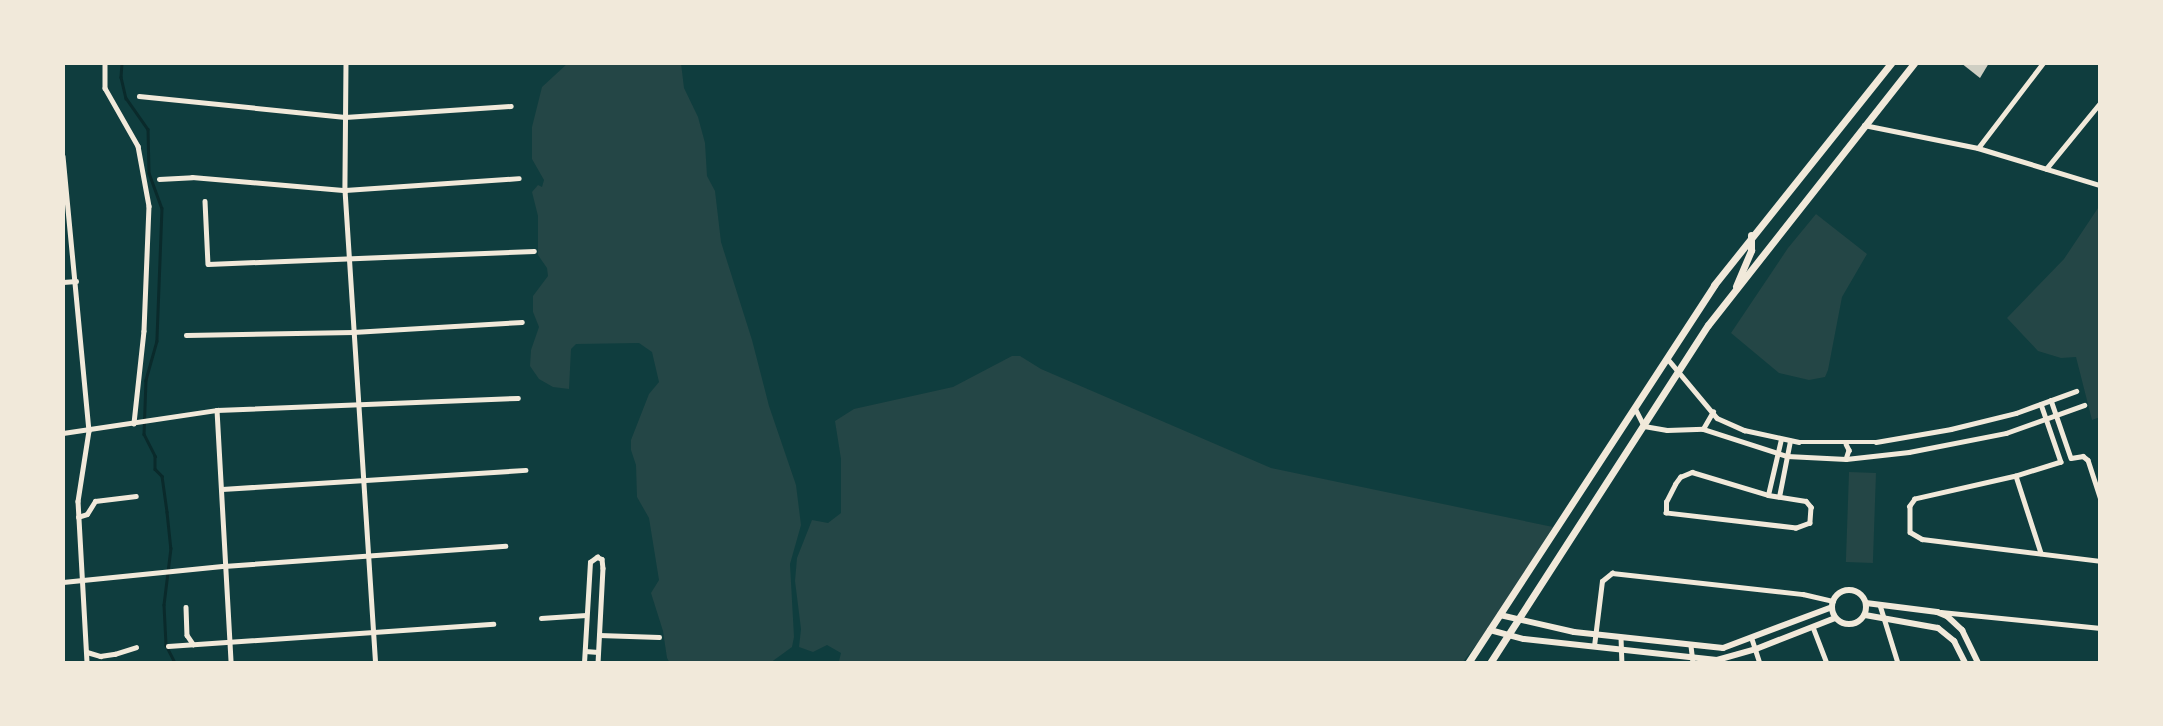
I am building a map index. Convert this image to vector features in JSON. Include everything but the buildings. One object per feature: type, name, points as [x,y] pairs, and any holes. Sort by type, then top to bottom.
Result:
[{"type":"main road","points":[[1468,663],[1667,357],[1751,235],[1891,63]]},
{"type":"main road","points":[[1490,663],[1520,621],[1679,371],[1735,290],[1914,63]]},
{"type":"main road","points":[[1881,75],[1896,86]]},
{"type":"main road","points":[[1735,290],[1751,250],[1751,235]]},
{"type":"street","points":[[105,63],[105,88],[138,146],[149,205],[144,331],[134,423]]},
{"type":"street","points":[[346,63],[345,190],[351,260],[357,407],[376,663]]},
{"type":"street","points":[[1978,148],[2043,63]]},
{"type":"street","points":[[139,96],[345,117],[511,106]]},
{"type":"street","points":[[2046,169],[2100,103]]},
{"type":"street","points":[[1864,125],[1978,148],[2100,184]]},
{"type":"street","points":[[63,156],[89,431],[78,517],[87,663]]},
{"type":"street","points":[[159,179],[192,177],[345,190],[519,178]]},
{"type":"street","points":[[205,201],[208,264],[534,251]]},
{"type":"street","points":[[63,282],[76,281]]},
{"type":"street","points":[[186,335],[353,332],[522,322]]},
{"type":"street","points":[[1667,357],[1717,418],[1744,430],[1790,441],[1845,444],[1876,442],[1976,424],[2076,391]]},
{"type":"street","points":[[63,433],[218,410],[357,407],[517,398]]},
{"type":"street","points":[[2051,400],[2071,458],[2083,456],[2088,460],[2100,498]]},
{"type":"street","points":[[2040,404],[2061,462],[2016,476],[1915,499],[1910,506],[1910,532],[1922,538],[2100,561]]},
{"type":"street","points":[[1635,407],[1644,426],[1667,430],[1703,429],[1778,455],[1846,459],[1983,438],[2046,420],[2084,405]]},
{"type":"street","points":[[218,410],[231,663]]},
{"type":"street","points":[[1703,429],[1713,412]]},
{"type":"street","points":[[1740,442],[1744,430]]},
{"type":"street","points":[[1768,495],[1782,439]]},
{"type":"street","points":[[1779,497],[1790,441]]},
{"type":"street","points":[[1876,442],[1872,450],[1878,456]]},
{"type":"street","points":[[1845,444],[1849,450],[1846,459]]},
{"type":"street","points":[[222,489],[525,470]]},
{"type":"street","points":[[1692,472],[1768,495],[1807,501],[1811,508],[1810,523],[1796,528],[1670,514],[1664,509],[1680,477],[1692,472]]},
{"type":"street","points":[[2016,476],[2040,553]]},
{"type":"street","points":[[78,517],[87,514],[95,501],[136,496]]},
{"type":"street","points":[[63,582],[224,566],[505,546]]},
{"type":"street","points":[[584,663],[590,562],[597,557],[602,559],[603,568],[598,663]]},
{"type":"street","points":[[1594,647],[1602,581],[1612,573],[1803,594],[1832,604]]},
{"type":"street","points":[[1500,615],[1595,634],[1723,648],[1752,639],[1832,604],[1840,593],[1850,590],[1860,594],[1866,603],[1865,615]]},
{"type":"street","points":[[1866,603],[2100,628]]},
{"type":"street","points":[[1832,604],[1835,618]]},
{"type":"street","points":[[1880,604],[1898,663]]},
{"type":"street","points":[[186,607],[187,635],[194,645]]},
{"type":"street","points":[[1937,612],[1962,630],[1978,663]]},
{"type":"street","points":[[541,618],[586,615]]},
{"type":"street","points":[[1490,630],[1692,661],[1729,658],[1835,618],[1851,625],[1865,615],[1882,616],[1938,628],[1954,640],[1965,663]]},
{"type":"street","points":[[168,646],[493,624]]},
{"type":"street","points":[[1813,627],[1827,663]]},
{"type":"street","points":[[599,635],[659,637]]},
{"type":"street","points":[[1621,637],[1622,663]]},
{"type":"street","points":[[1752,639],[1760,663]]},
{"type":"street","points":[[1691,646],[1692,661]]},
{"type":"street","points":[[87,652],[100,656],[136,647]]},
{"type":"street","points":[[585,651],[598,652]]},
{"type":"shaded area","points":[[568,63],[681,63],[684,88],[698,117],[705,143],[707,176],[715,191],[721,242],[752,340],[769,406],[796,485],[801,525],[790,564],[794,637],[792,647],[770,663],[670,663],[667,658],[663,631],[651,593],[659,580],[649,518],[637,497],[636,465],[631,450],[631,440],[649,394],[659,382],[652,352],[639,343],[576,344],[571,349],[569,389],[553,387],[539,379],[530,366],[531,350],[539,327],[533,312],[533,296],[548,276],[547,268],[538,255],[538,216],[532,192],[538,185],[542,187],[544,180],[532,159],[532,127],[542,87]]},
{"type":"shaded area","points":[[2100,205],[2100,417],[2092,420],[2076,357],[2061,358],[2038,351],[2007,318],[2064,259]]},
{"type":"shaded area","points":[[1816,214],[1867,254],[1842,297],[1825,377],[1809,380],[1779,373],[1731,333],[1788,248]]},
{"type":"shaded area","points":[[1012,356],[1020,356],[1041,369],[1271,468],[1553,527],[1487,631],[1462,663],[835,663],[839,661],[841,653],[827,645],[813,652],[799,647],[801,629],[795,581],[797,558],[812,520],[828,523],[841,513],[841,459],[835,421],[854,409],[953,387]]},
{"type":"shaded area","points":[[1849,472],[1876,473],[1873,563],[1846,562]]},
{"type":"waterway","points":[[122,63],[121,77],[126,98],[148,129],[149,173],[162,208],[157,341],[146,380],[144,434],[155,456],[155,469],[162,476],[167,512],[171,548],[164,605],[166,645],[175,663]]}]
